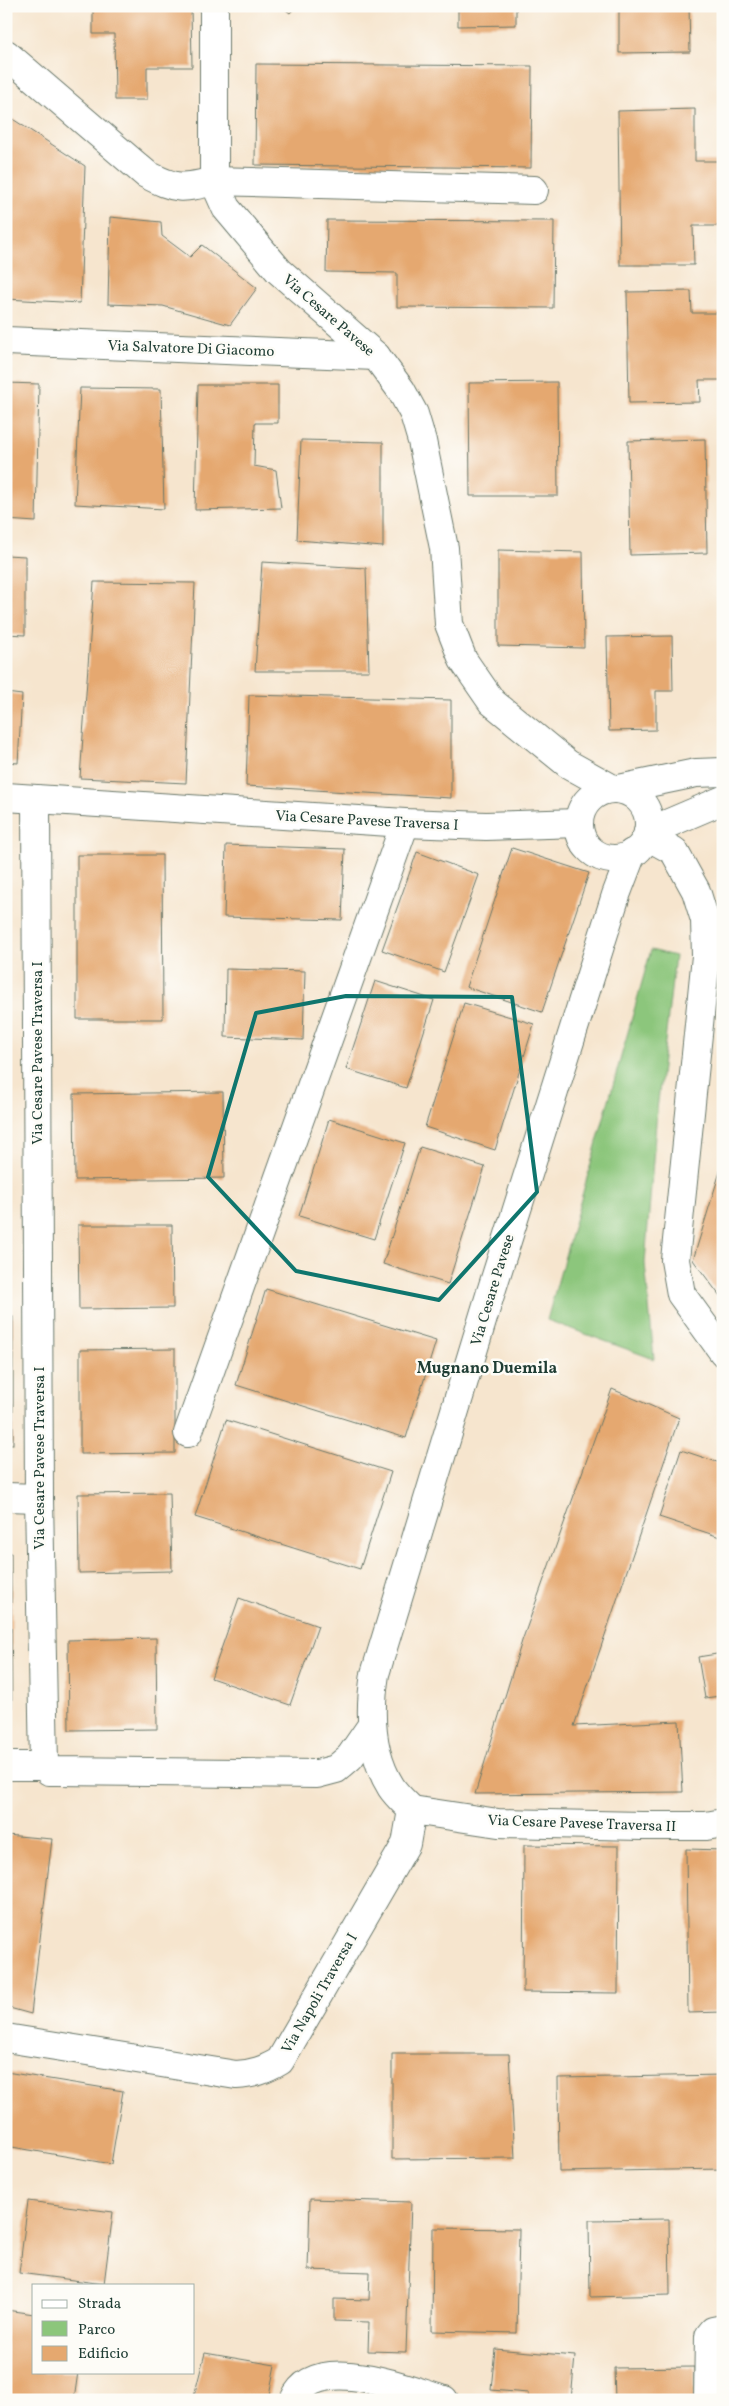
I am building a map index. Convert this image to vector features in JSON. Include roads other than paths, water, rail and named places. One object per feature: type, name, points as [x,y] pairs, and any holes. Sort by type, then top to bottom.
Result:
[{"type":"street","points":[[214,6],[214,181]]},
{"type":"street","points":[[6,54],[146,174],[169,186],[185,188],[214,181],[534,190]]},
{"type":"street","name":"Via Cesare Pavese","points":[[214,181],[226,208],[279,271],[376,356],[401,390],[414,414],[444,548],[449,624],[463,660],[492,702],[568,764],[616,789]]},
{"type":"street","name":"Via Salvatore Di Giacomo","points":[[6,341],[376,356]]},
{"type":"street","points":[[723,772],[696,773],[593,795],[585,803],[578,823],[584,844],[601,857],[623,858],[642,840],[723,800]]},
{"type":"street","points":[[616,789],[628,792],[643,804],[649,822],[642,840]]},
{"type":"street","name":"Via Cesare Pavese Traversa I","points":[[6,796],[405,823],[529,826],[578,823]]},
{"type":"street","name":"Via Cesare Pavese Traversa I","points":[[36,798],[38,1498],[44,1766]]},
{"type":"street","points":[[188,1433],[405,823]]},
{"type":"street","points":[[642,840],[674,850],[696,891],[705,920],[706,956],[675,1260],[681,1294],[723,1352]]},
{"type":"street","name":"Via Cesare Pavese","points":[[412,1810],[392,1789],[378,1762],[372,1725],[371,1699],[375,1674],[493,1285],[616,895],[642,840]]},
{"type":"street","points":[[6,1496],[38,1498]]},
{"type":"street","points":[[6,1766],[44,1766],[49,1771],[317,1774],[336,1769],[350,1757],[372,1725]]},
{"type":"street","name":"Via Cesare Pavese Traversa II","points":[[412,1810],[498,1823],[706,1826],[723,1823]]},
{"type":"street","name":"Via Napoli Traversa I","points":[[6,2038],[236,2075],[252,2074],[265,2070],[280,2061],[406,1844],[412,1810]]},
{"type":"street","points":[[708,2400],[709,2336],[713,2331],[723,2330]]},
{"type":"street","points":[[294,2400],[297,2392],[307,2383],[323,2377],[342,2374],[386,2382],[444,2400]]},
{"type":"district","name":"Mugnano Duemila","points":[[487,1367]]}]
